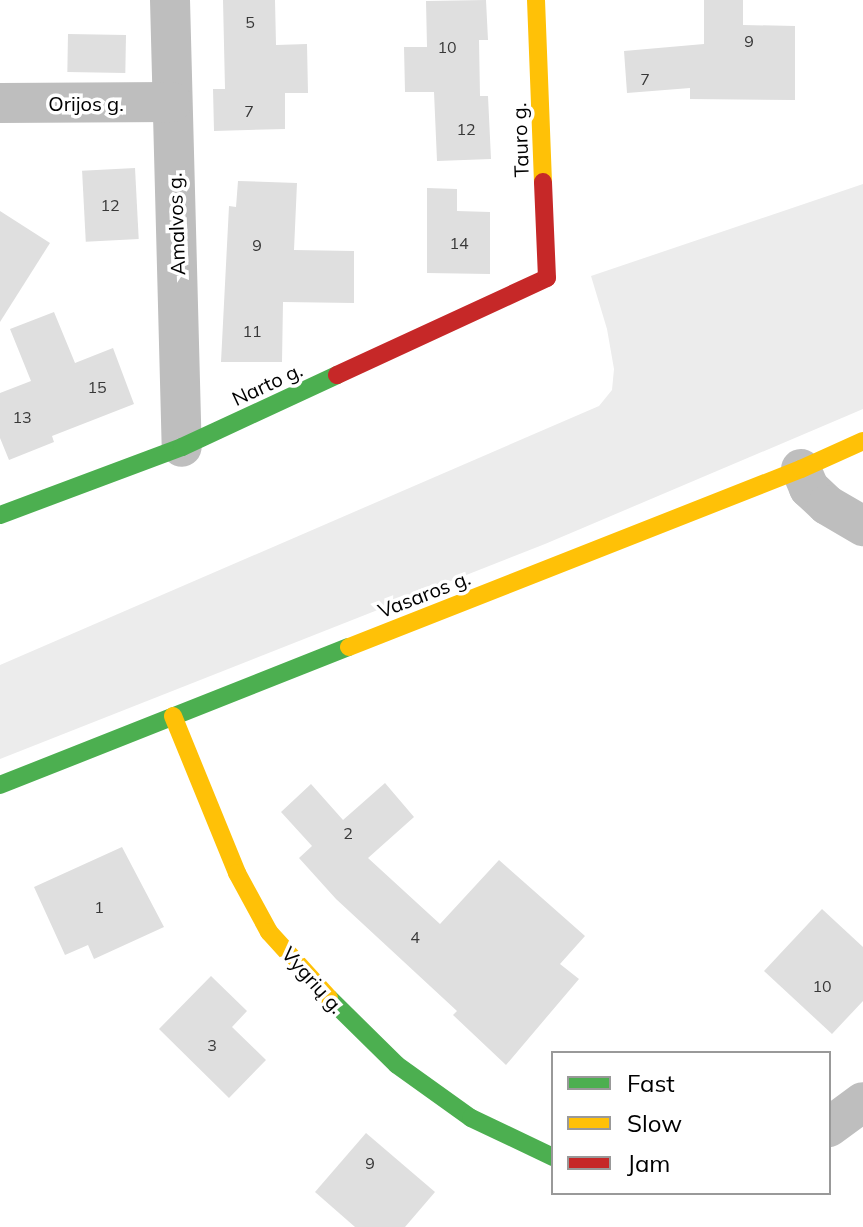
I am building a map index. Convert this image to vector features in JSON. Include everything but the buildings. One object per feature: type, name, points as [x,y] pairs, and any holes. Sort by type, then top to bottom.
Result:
[{"type":"street","name":"Amalvos g.","points":[[170,0],[182,447]]},
{"type":"street","name":"Tauro g.","points":[[536,0],[547,278]]},
{"type":"street","name":"Orijos g.","points":[[0,103],[172,102]]},
{"type":"street","name":"Narto g.","points":[[0,515],[182,447],[547,278]]},
{"type":"street","name":"Vasaros g.","points":[[0,785],[801,469],[863,441]]},
{"type":"street","points":[[801,469],[809,488],[827,505],[863,526]]},
{"type":"street","name":"Vygrių g.","points":[[173,716],[237,873],[279,943],[358,1029],[397,1065],[471,1118],[551,1156]]},
{"type":"street","points":[[831,1126],[863,1102]]},
{"type":"shaded area","points":[[863,184],[863,409],[545,544],[0,759],[0,665],[599,406],[612,390],[614,369],[607,329],[591,276]]},
{"type":"traffic: fast","points":[[0,515],[182,447],[337,375]]},
{"type":"traffic: fast","points":[[0,785],[349,647]]},
{"type":"traffic: fast","points":[[329,998],[397,1065],[471,1118],[551,1156]]},
{"type":"traffic: slow","points":[[536,0],[543,182]]},
{"type":"traffic: slow","points":[[349,647],[801,469],[863,441]]},
{"type":"traffic: slow","points":[[173,716],[237,873],[269,932],[329,998]]},
{"type":"traffic: jam","points":[[337,375],[547,278],[543,182]]}]
